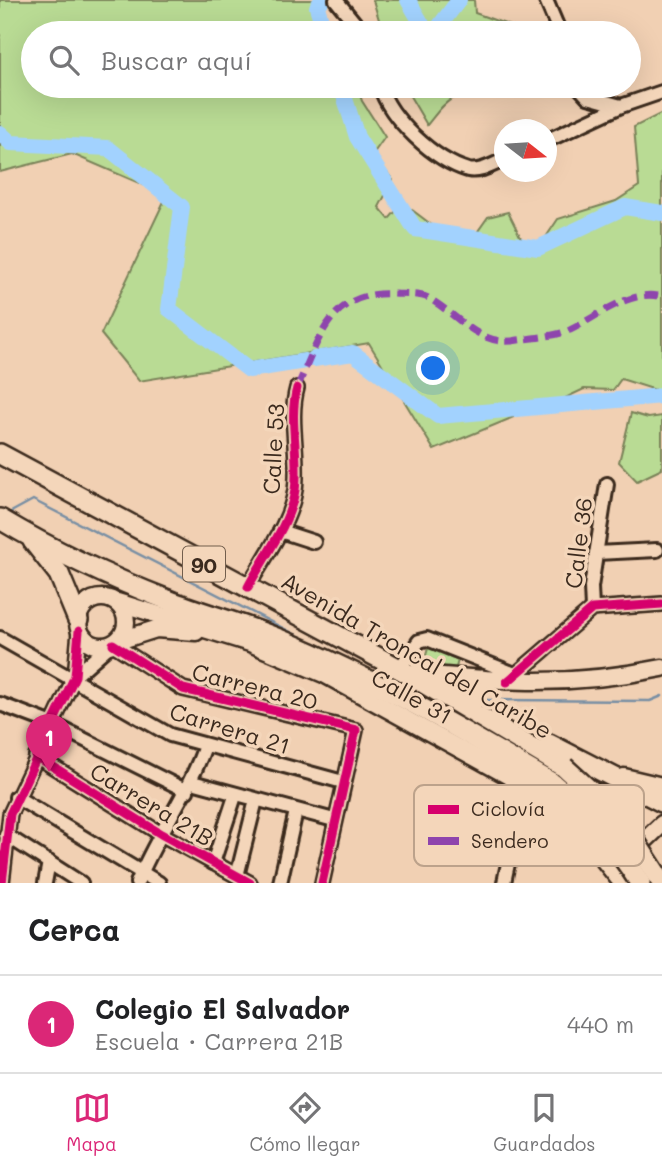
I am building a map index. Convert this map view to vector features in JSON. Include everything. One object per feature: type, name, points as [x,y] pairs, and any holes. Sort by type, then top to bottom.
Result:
[{"type":"highway","name":"Avenida Troncal del Caribe","points":[[0,454],[403,671],[572,785]]},
{"type":"highway","name":"Avenida Troncal del Caribe","points":[[0,519],[27,535],[166,599],[276,637],[337,664],[483,742],[558,775],[566,785]]},
{"type":"highway","points":[[27,535],[59,574],[79,626]]},
{"type":"highway","points":[[403,671],[471,703],[627,785]]},
{"type":"highway","points":[[471,703],[472,692],[482,680]]},
{"type":"highway","points":[[644,793],[662,802]]},
{"type":"highway","name":"Avenida Troncal del Caribe","points":[[644,855],[662,883]]},
{"type":"highway","name":"Avenida Troncal del Caribe","points":[[630,866],[640,883]]},
{"type":"main road","points":[[104,598],[223,635],[156,629],[113,644],[88,642],[79,626],[82,608],[92,600],[104,598]]},
{"type":"main road","points":[[113,644],[127,621],[117,602]]},
{"type":"main road","name":"Calle 31","points":[[223,635],[250,643],[324,674],[519,785]]},
{"type":"main road","points":[[403,671],[482,680],[511,678],[569,683],[662,668]]},
{"type":"main road","points":[[596,770],[659,782]]},
{"type":"main road","points":[[644,840],[662,824]]},
{"type":"main road","name":"Calle 31","points":[[609,866],[622,883]]},
{"type":"street","points":[[336,0],[353,21]]},
{"type":"street","points":[[546,0],[555,21]]},
{"type":"street","points":[[557,136],[621,106],[662,92]]},
{"type":"street","points":[[383,98],[407,131],[454,162],[469,170],[494,164]]},
{"type":"street","points":[[592,98],[621,106]]},
{"type":"street","name":"Calle 53","points":[[248,587],[280,531],[295,492],[297,443],[293,401],[297,388]]},
{"type":"street","name":"Calle 36","points":[[592,608],[596,553],[607,484]]},
{"type":"street","points":[[280,531],[314,542]]},
{"type":"street","points":[[596,553],[657,550]]},
{"type":"street","points":[[403,671],[412,649],[419,641],[427,639],[511,678],[592,608],[662,604]]},
{"type":"street","points":[[2,883],[5,812],[16,797],[74,679],[79,626]]},
{"type":"street","name":"Carrera 21","points":[[0,638],[170,735],[343,782]]},
{"type":"street","points":[[74,679],[113,644]]},
{"type":"street","name":"Carrera 20","points":[[113,644],[183,689],[356,730],[343,782]]},
{"type":"street","points":[[0,704],[52,724],[190,787],[334,820]]},
{"type":"street","points":[[139,878],[161,834],[190,787],[205,746]]},
{"type":"street","name":"Carrera 21B","points":[[36,756],[161,834],[250,883]]},
{"type":"street","points":[[322,883],[343,782]]},
{"type":"street","points":[[213,863],[235,796]]},
{"type":"street","points":[[16,797],[139,878],[159,883]]},
{"type":"street","points":[[237,876],[256,800]]},
{"type":"street","points":[[280,883],[296,811]]},
{"type":"street","points":[[6,835],[49,862],[68,879],[81,883]]},
{"type":"street","points":[[45,883],[49,862]]},
{"type":"street","points":[[505,883],[510,866]]},
{"type":"green space","points":[[0,0],[319,0],[313,7],[329,21],[21,21],[21,98],[361,98],[385,137],[373,154],[393,180],[379,207],[389,219],[403,203],[432,225],[473,238],[488,217],[508,212],[528,252],[540,246],[558,219],[616,201],[639,186],[634,127],[662,113],[662,392],[621,379],[613,390],[584,389],[563,399],[540,402],[531,410],[434,450],[369,343],[139,381],[101,334],[167,195],[72,154],[0,172]]},
{"type":"green space","points":[[373,0],[474,0],[475,13],[497,21],[379,21]]},
{"type":"green space","points":[[411,98],[455,98],[449,101],[427,125]]},
{"type":"green space","points":[[631,413],[648,418],[662,416],[662,469],[637,481],[619,462]]},
{"type":"green space","points":[[429,645],[460,653],[455,671],[424,662]]},
{"type":"waterway","points":[[321,21],[317,7],[322,0]]},
{"type":"waterway","points":[[408,0],[420,21]]},
{"type":"waterway","points":[[443,21],[459,0]]},
{"type":"waterway","points":[[345,98],[357,137],[415,229],[538,248],[625,207],[662,213]]},
{"type":"waterway","points":[[0,133],[11,143],[108,148],[182,207],[169,309],[249,370],[305,361]]},
{"type":"waterway","points":[[314,359],[353,353],[438,416],[662,396]]},
{"type":"waterway","points":[[11,512],[33,500],[318,646]]},
{"type":"waterway","points":[[481,700],[650,701],[662,696]]},
{"type":"marked path","points":[[297,388],[312,352],[329,322],[341,309],[355,300],[372,295],[426,297],[471,329],[493,339],[505,341],[564,332],[626,300],[650,295],[662,297]]},
{"type":"cycle path","points":[[248,587],[282,528],[292,503],[296,477],[294,413],[297,388]]},
{"type":"cycle path","points":[[507,682],[592,609],[662,604]]},
{"type":"cycle path","points":[[2,883],[10,814],[75,676],[79,631]]},
{"type":"cycle path","points":[[113,644],[183,689],[356,730],[322,883]]},
{"type":"cycle path","points":[[36,756],[161,834],[250,883]]},
{"type":"place","name":"Colegio El Salvador","points":[[49,772]]}]
